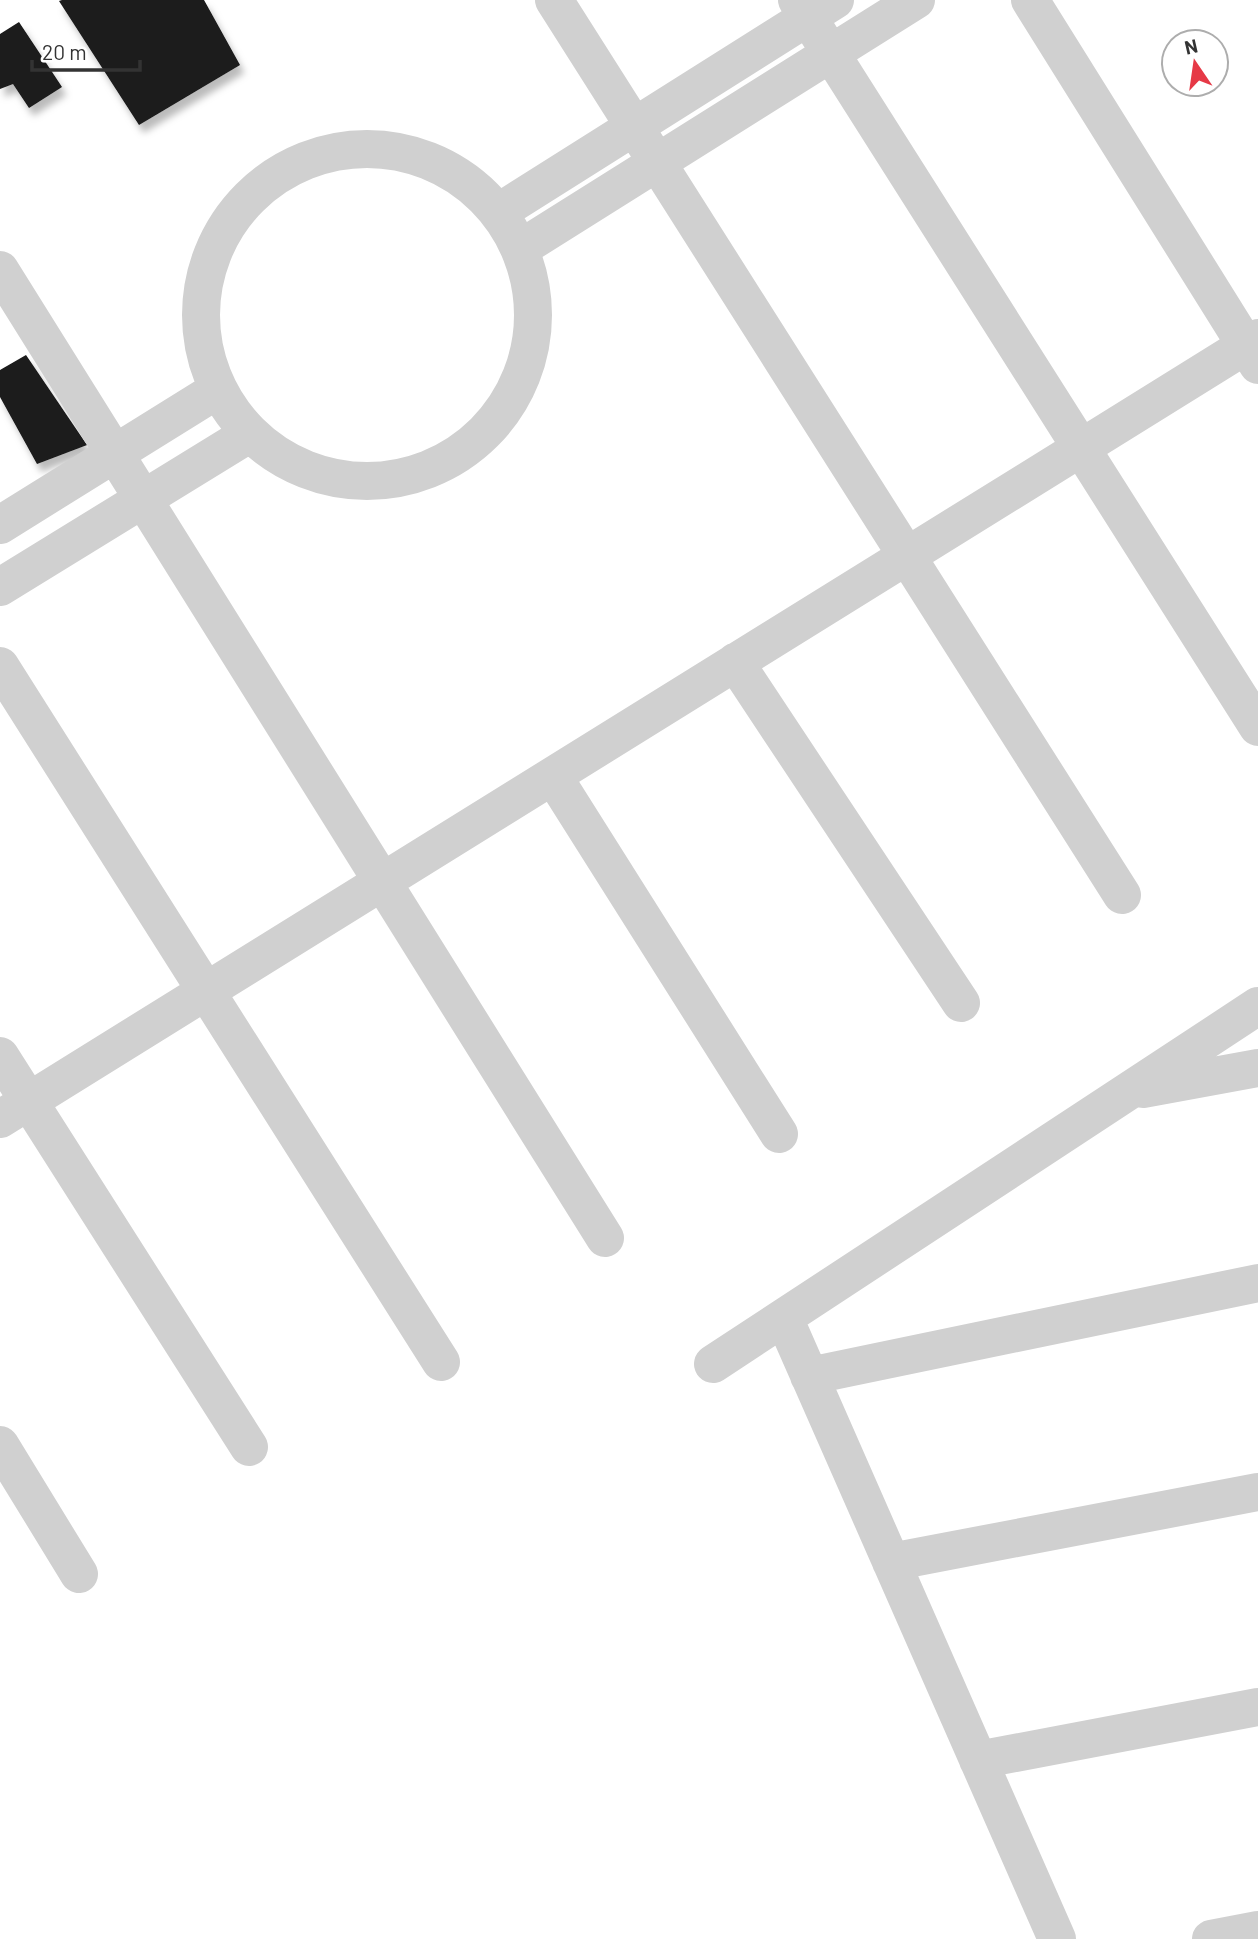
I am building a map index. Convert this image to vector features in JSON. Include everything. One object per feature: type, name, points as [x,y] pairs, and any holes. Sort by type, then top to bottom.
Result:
[{"type":"street","points":[[554,0],[1122,895]]},
{"type":"street","points":[[521,248],[916,0]]},
{"type":"street","points":[[14,1110],[384,883],[1081,448],[1254,349],[1030,0]]},
{"type":"street","points":[[499,212],[634,127],[813,6],[831,54],[1258,727]]},
{"type":"street","points":[[355,149],[409,153],[459,175],[499,212],[521,248],[535,304],[528,361],[503,412],[462,452],[410,477],[352,482],[297,467],[249,434],[217,390],[201,338],[202,284],[221,233],[256,191],[301,162],[355,149]]},
{"type":"street","points":[[0,271],[605,1238]]},
{"type":"street","points":[[0,525],[217,390]]},
{"type":"street","points":[[0,587],[249,434]]},
{"type":"street","points":[[736,662],[961,1003]]},
{"type":"street","points":[[0,666],[441,1363]]},
{"type":"street","points":[[553,776],[779,1134]]},
{"type":"street","points":[[713,1364],[1258,1006]]},
{"type":"street","points":[[0,1056],[14,1110],[249,1447]]},
{"type":"street","points":[[1127,1092],[1258,1068]]},
{"type":"street","points":[[809,1376],[1258,1283]]},
{"type":"street","points":[[784,1318],[1057,1939]]},
{"type":"street","points":[[0,1446],[79,1574]]},
{"type":"street","points":[[891,1562],[1258,1492]]},
{"type":"street","points":[[978,1760],[1258,1707]]},
{"type":"street","points":[[1211,1939],[1258,1930]]},
{"type":"building","points":[[204,0],[240,65],[139,125],[59,1]]},
{"type":"building","points":[[19,22],[62,87],[29,108],[13,84],[0,89],[0,34]]},
{"type":"building","points":[[26,355],[87,445],[37,464],[0,397],[0,370]]}]
